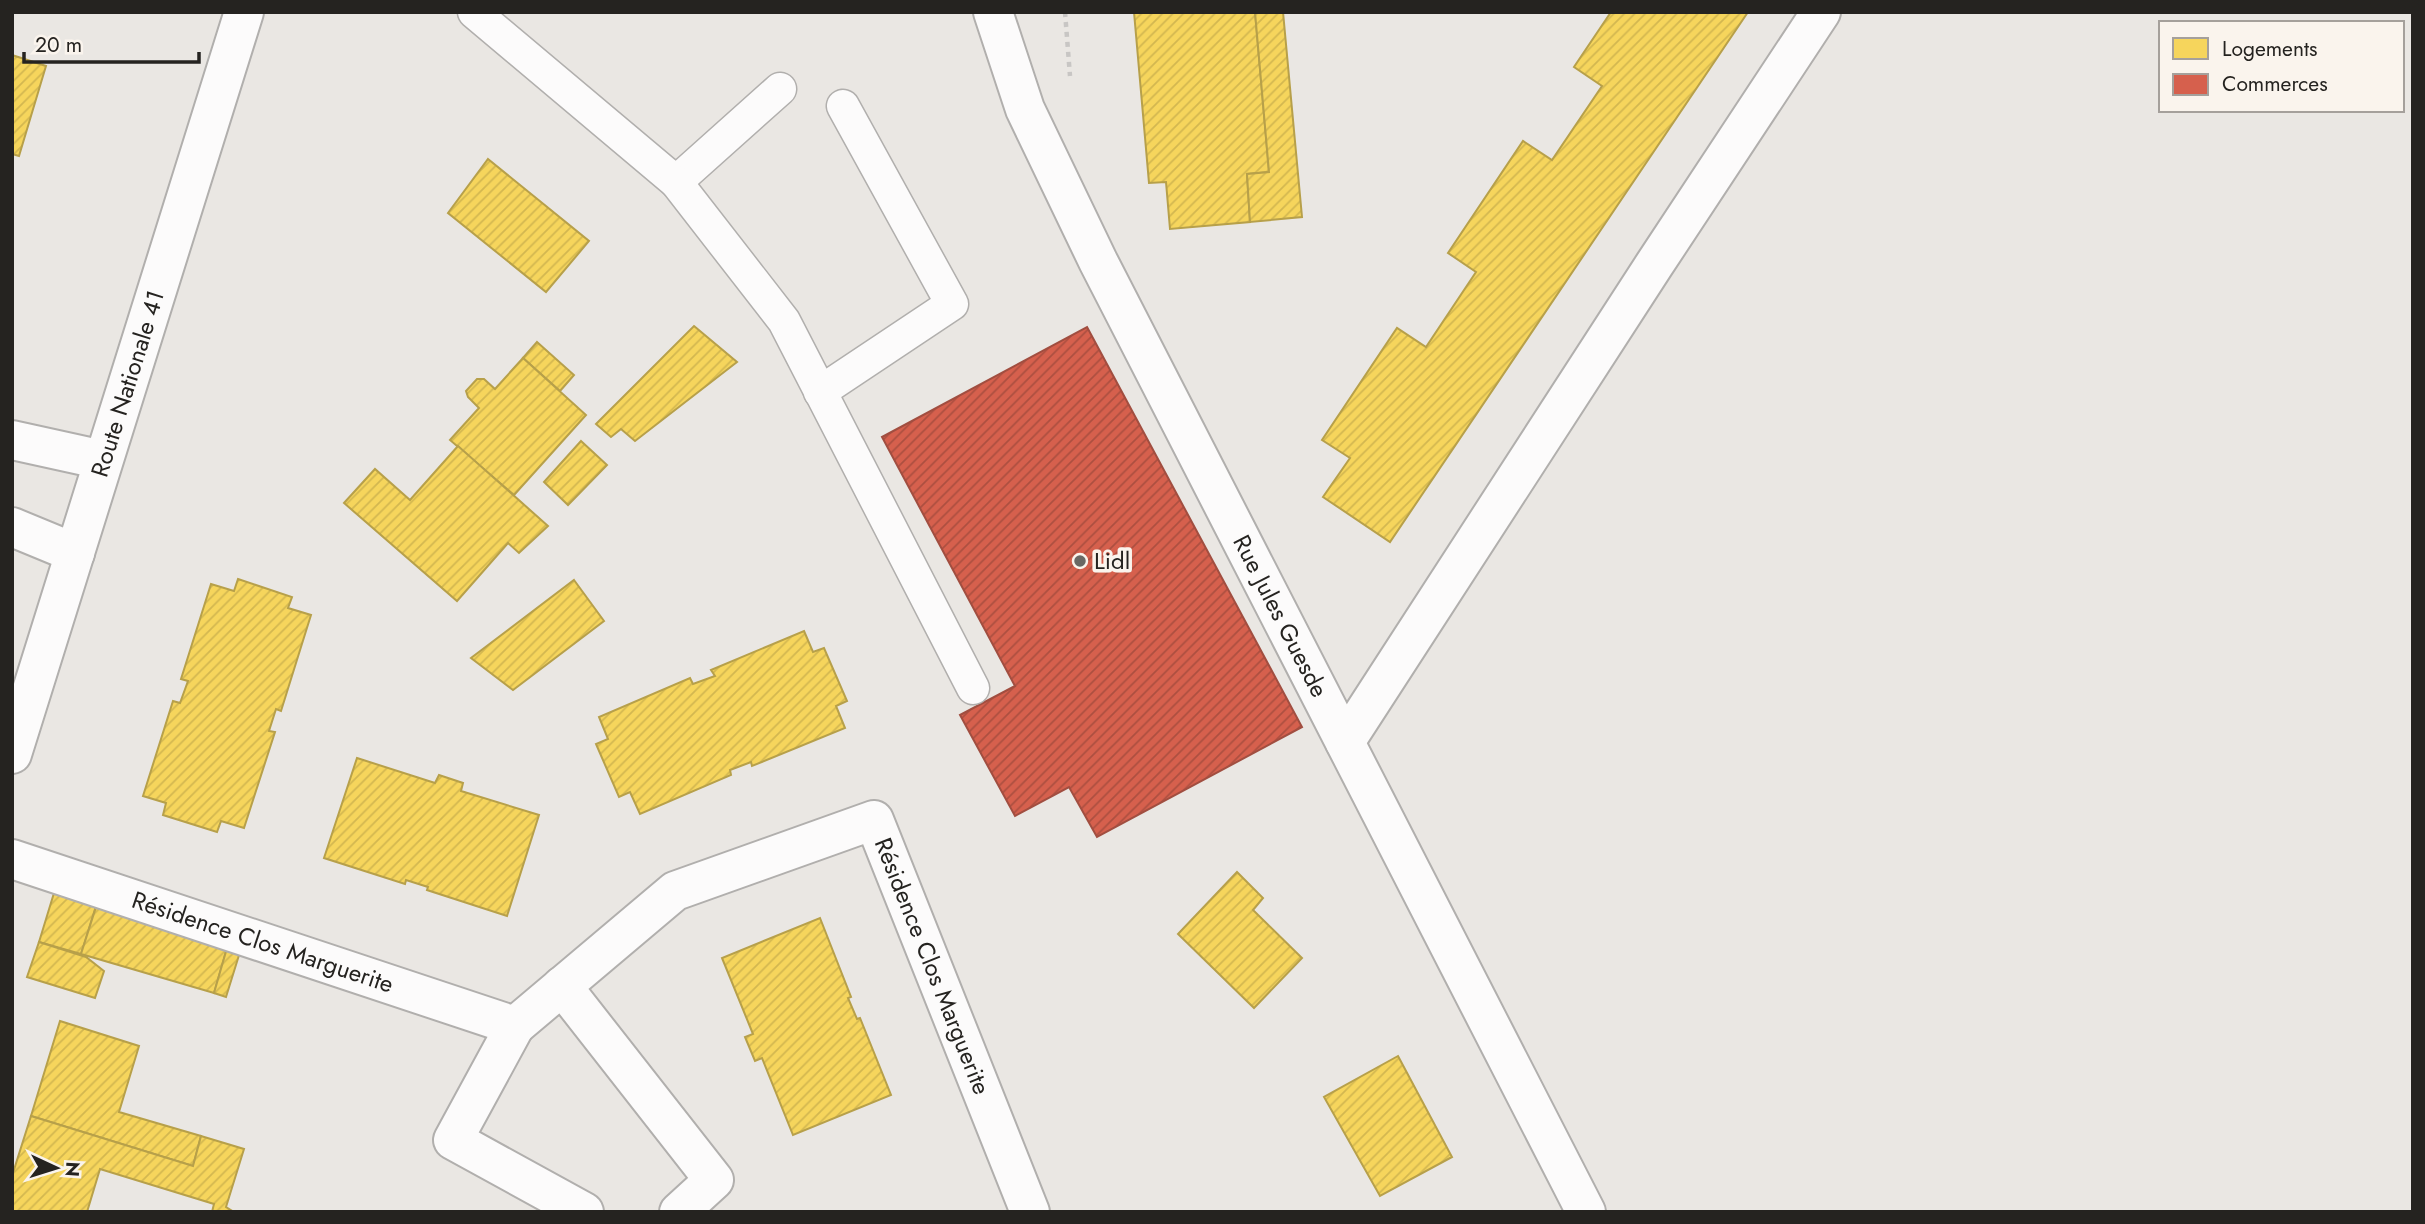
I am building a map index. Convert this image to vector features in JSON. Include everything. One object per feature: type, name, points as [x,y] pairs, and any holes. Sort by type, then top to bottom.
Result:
[{"type":"street","name":"Route Nationale 41","points":[[12,754],[244,12]]},
{"type":"street","name":"Rue Jules Guesde","points":[[993,12],[1025,108],[1084,233],[1586,1212]]},
{"type":"street","points":[[1345,743],[1661,253],[1821,12]]},
{"type":"street","points":[[12,440],[103,460]]},
{"type":"street","points":[[12,527],[75,554]]},
{"type":"street","name":"Résidence Clos Marguerite","points":[[584,1212],[453,1140],[515,1027],[675,891],[874,820],[1030,1212]]},
{"type":"street","name":"Résidence Clos Marguerite","points":[[12,859],[515,1027]]},
{"type":"street","points":[[562,986],[714,1180],[679,1212]]},
{"type":"lane","points":[[474,12],[676,182],[785,321],[974,688]]},
{"type":"lane","points":[[676,182],[780,89]]},
{"type":"lane","points":[[821,392],[951,304],[844,106]]},
{"type":"building: Logements","points":[[1134,12],[1255,12],[1269,172],[1247,174],[1250,222],[1170,229],[1166,182],[1149,183]]},
{"type":"building: Logements","points":[[1255,12],[1283,12],[1302,217],[1250,222],[1247,174],[1269,172]]},
{"type":"building: Logements","points":[[1611,12],[1748,12],[1390,542],[1323,497],[1350,458],[1322,440],[1397,328],[1426,347],[1476,272],[1448,253],[1523,141],[1552,160],[1602,86],[1574,67]]},
{"type":"building: Logements","points":[[12,55],[46,66],[19,156],[12,154]]},
{"type":"building: Logements","points":[[488,159],[589,241],[546,292],[448,213]]},
{"type":"building: Logements","points":[[694,326],[737,362],[635,441],[621,429],[611,437],[596,424]]},
{"type":"building: Logements","points":[[537,342],[574,375],[560,391],[523,358]]},
{"type":"building: Logements","points":[[523,358],[586,415],[514,495],[450,440],[479,408],[466,391],[477,379],[484,379],[495,389]]},
{"type":"building: Logements","points":[[581,441],[607,465],[568,505],[544,482]]},
{"type":"building: Logements","points":[[458,446],[548,526],[519,553],[508,543],[457,601],[344,503],[375,469],[410,500]]},
{"type":"building: Logements","points":[[238,579],[292,597],[288,608],[311,615],[281,711],[276,709],[269,731],[275,732],[244,828],[221,821],[217,832],[163,815],[166,803],[143,796],[173,701],[180,703],[188,681],[181,679],[211,584],[234,591]]},
{"type":"building: Logements","points":[[574,580],[604,621],[513,690],[471,658]]},
{"type":"building: Logements","points":[[804,631],[813,652],[824,648],[847,701],[836,706],[845,728],[752,766],[751,762],[730,770],[731,775],[640,814],[630,792],[619,797],[596,744],[608,739],[599,717],[690,678],[693,684],[715,676],[711,670]]},
{"type":"building: Logements","points":[[357,758],[435,783],[439,775],[463,783],[461,791],[539,815],[507,916],[427,890],[428,887],[406,880],[405,884],[324,858]]},
{"type":"building: Logements","points":[[1237,872],[1263,898],[1253,910],[1302,958],[1254,1008],[1178,934]]},
{"type":"building: Logements","points":[[54,893],[96,906],[81,954],[39,942]]},
{"type":"building: Logements","points":[[96,907],[227,948],[214,993],[81,954]]},
{"type":"building: Logements","points":[[820,918],[851,997],[848,998],[857,1019],[860,1018],[891,1095],[793,1135],[762,1058],[755,1061],[745,1037],[753,1034],[722,958]]},
{"type":"building: Logements","points":[[39,942],[86,957],[104,971],[95,998],[27,977]]},
{"type":"building: Logements","points":[[227,948],[240,952],[226,997],[214,993]]},
{"type":"building: Logements","points":[[60,1021],[139,1046],[119,1112],[201,1136],[193,1166],[31,1116]]},
{"type":"building: Logements","points":[[1398,1056],[1452,1157],[1380,1196],[1324,1097]]},
{"type":"building: Logements","points":[[31,1116],[193,1166],[201,1136],[244,1149],[226,1207],[234,1212],[212,1212],[214,1204],[100,1169],[87,1212],[12,1212],[12,1176]]},
{"type":"building: Commerces","name":"Lidl","points":[[1087,327],[1302,727],[1097,837],[1069,787],[1015,816],[960,715],[1015,686],[882,437]]},
{"type":"place","name":"Lidl","points":[[1080,561]]}]
